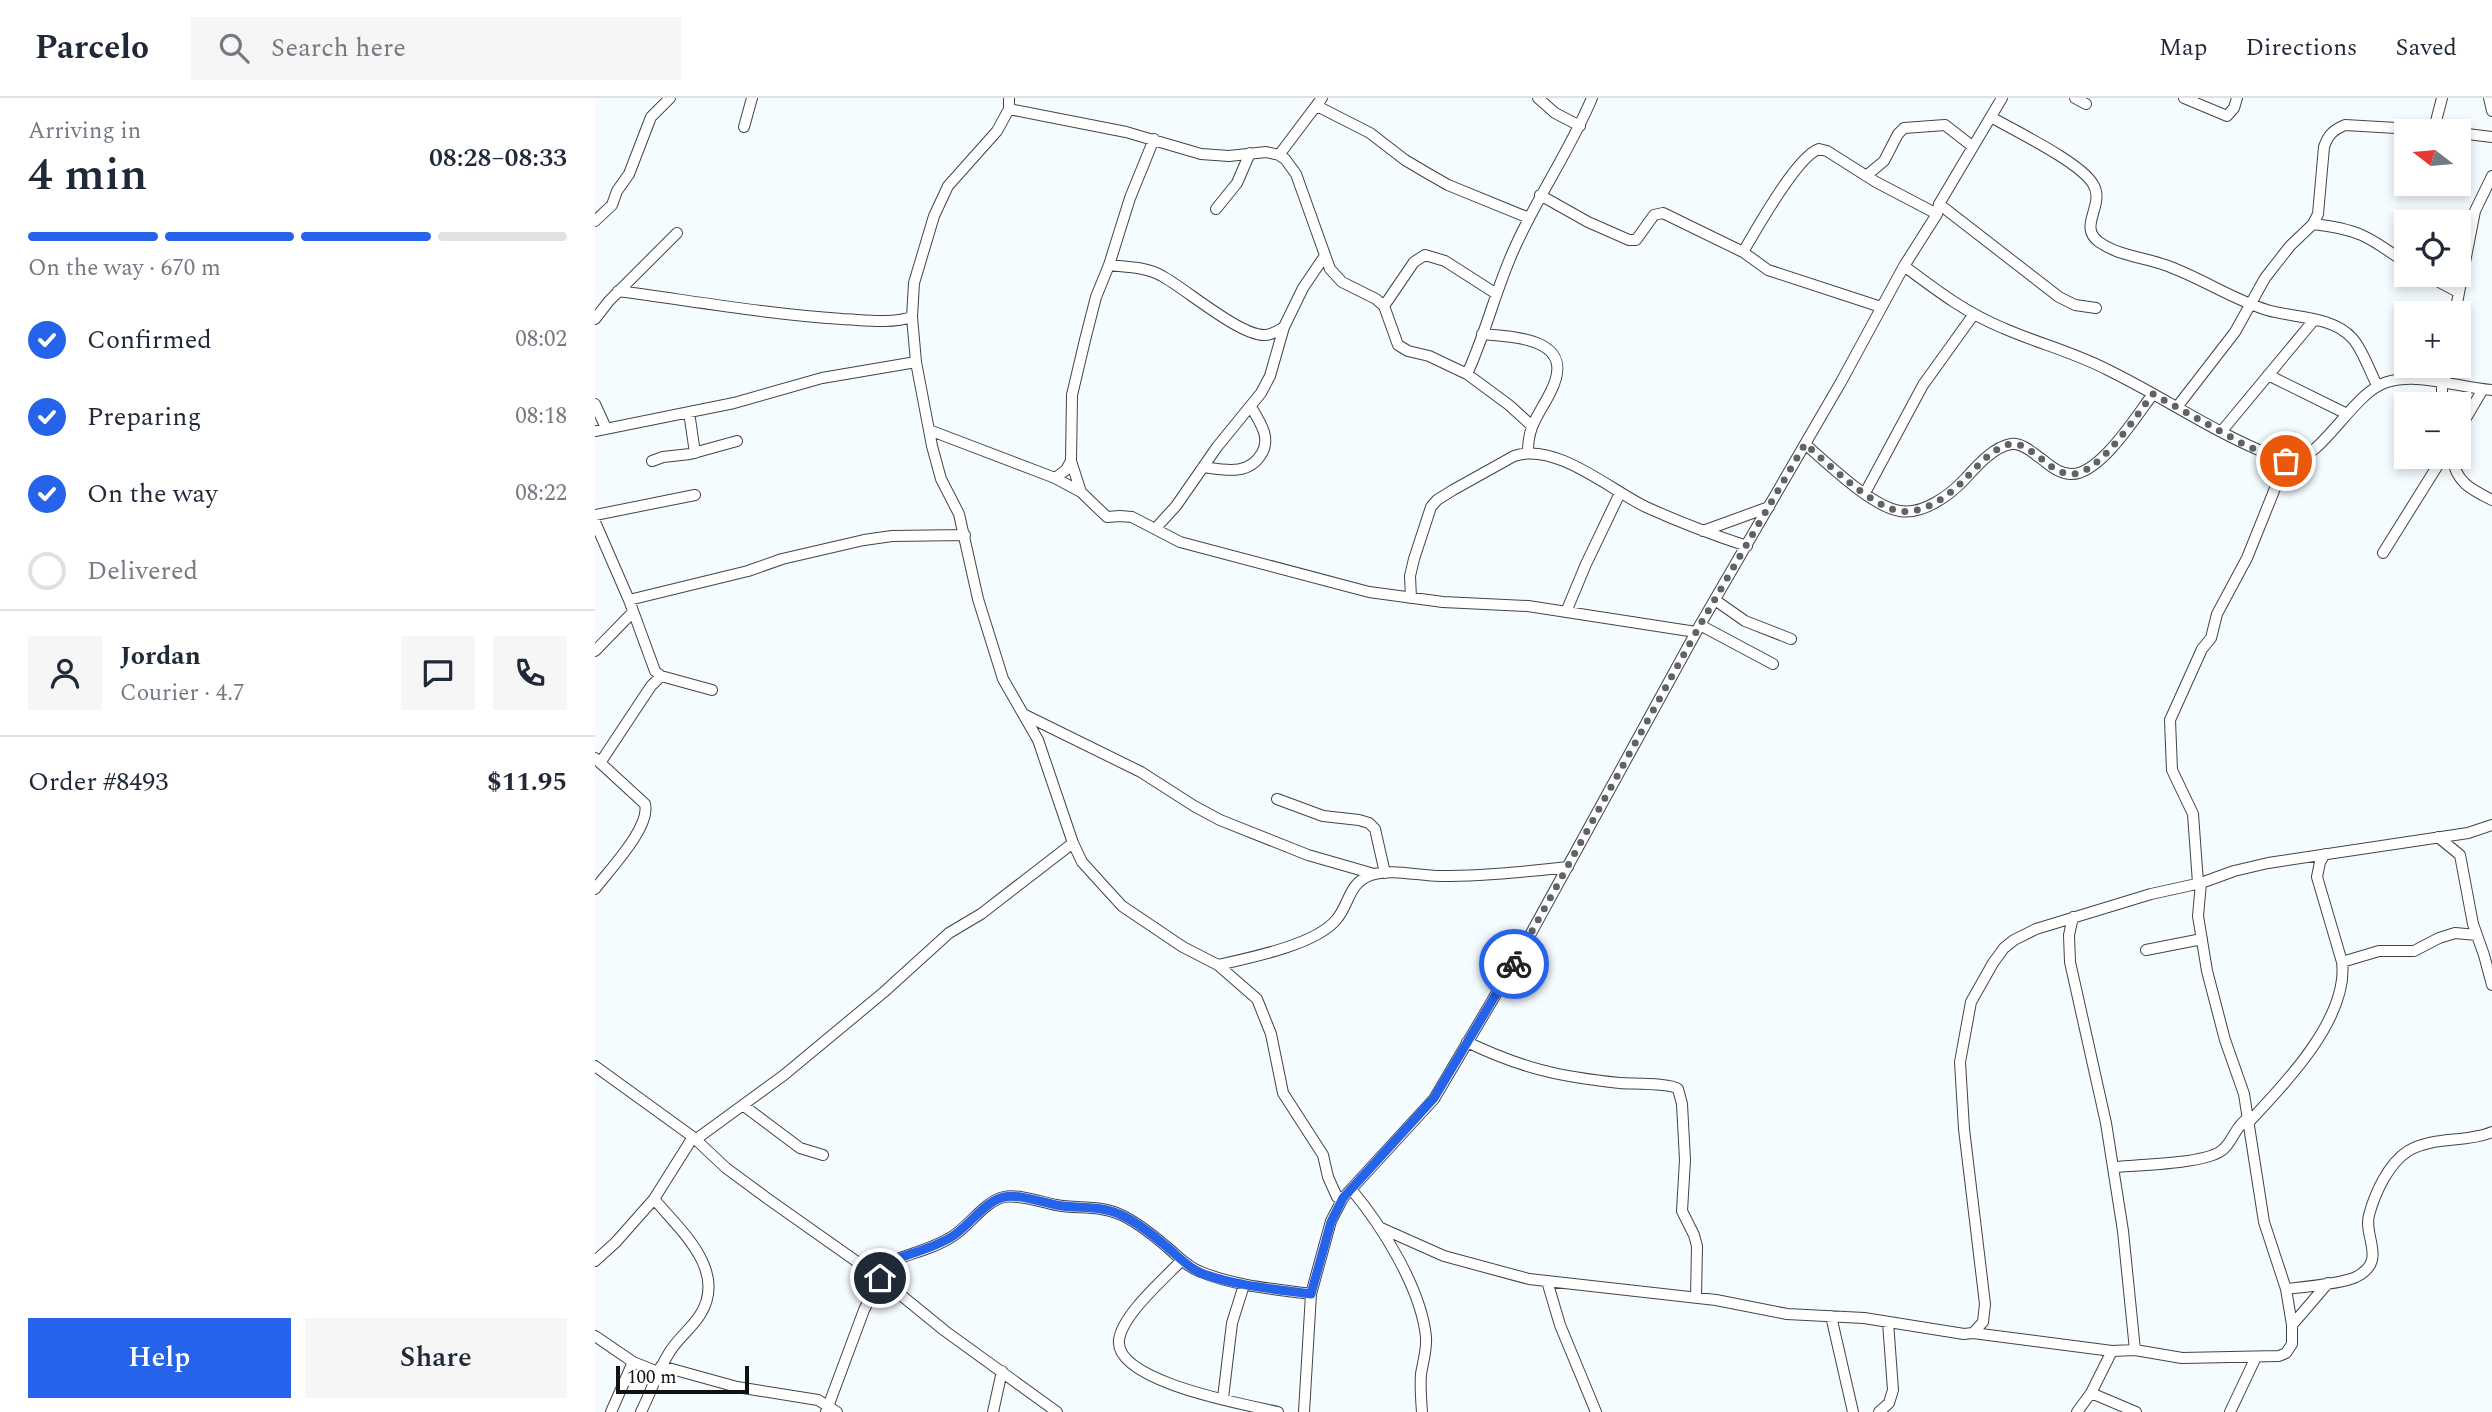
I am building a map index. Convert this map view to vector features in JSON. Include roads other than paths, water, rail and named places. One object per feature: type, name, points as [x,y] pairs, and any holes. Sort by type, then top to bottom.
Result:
[{"type":"street","points":[[595,221],[612,205],[617,191],[629,174],[651,117],[670,98]]},
{"type":"street","points":[[744,127],[752,98]]},
{"type":"street","points":[[1538,98],[1555,113],[1580,126]]},
{"type":"street","points":[[1467,374],[1495,293],[1540,195],[1580,126],[1592,98]]},
{"type":"street","points":[[1304,1412],[1311,1294],[1331,1222],[1343,1198],[1434,1098],[1518,957],[1698,629],[1972,146],[2002,98]]},
{"type":"street","points":[[2184,98],[2227,116],[2237,98]]},
{"type":"street","points":[[2437,119],[2442,98]]},
{"type":"street","points":[[2489,98],[2492,111]]},
{"type":"street","points":[[1279,155],[1320,102],[1370,133],[1405,160],[1448,185],[1529,218]]},
{"type":"street","points":[[1343,1198],[1337,1197],[1328,1177],[1323,1155],[1283,1093],[1271,1034],[1257,999],[1218,965],[1182,947],[1122,906],[1082,862],[1073,843],[1047,762],[1025,715],[1003,679],[978,599],[959,514],[941,479],[916,362],[912,317],[914,283],[934,216],[948,186],[986,146],[1001,125],[1009,104],[1154,139],[1201,154],[1229,156],[1266,152],[1285,159],[1296,174],[1329,269],[1342,282],[1376,299],[1384,306],[1398,345],[1467,374],[1531,425]]},
{"type":"street","points":[[1991,117],[2056,155],[2092,181],[2097,199],[2089,228],[2091,235],[2101,244],[2128,256],[2182,272],[2249,304],[2333,325],[2353,338],[2377,385]]},
{"type":"street","points":[[1866,176],[1884,161],[1904,128],[1945,125],[1972,146]]},
{"type":"street","points":[[2177,407],[2235,332],[2265,278],[2318,214],[2324,147],[2328,137],[2334,130],[2345,125],[2394,127]]},
{"type":"street","points":[[2471,134],[2492,137]]},
{"type":"street","points":[[1081,492],[1071,461],[1072,395],[1096,297],[1130,198],[1154,139]]},
{"type":"street","points":[[1743,252],[1785,185],[1815,150],[1825,150],[1866,176],[1938,209],[2059,297],[2074,305],[2097,308]]},
{"type":"street","points":[[1216,209],[1237,183],[1250,153]]},
{"type":"street","points":[[2457,301],[2475,211],[2492,176]]},
{"type":"street","points":[[1540,195],[1588,222],[1629,240],[1636,240],[1658,212],[1743,252],[1768,270],[1881,307]]},
{"type":"street","points":[[2312,224],[2350,229],[2365,235],[2394,255]]},
{"type":"street","points":[[595,318],[618,291],[677,233]]},
{"type":"street","points":[[1384,306],[1414,262],[1425,255],[1444,261],[1495,293]]},
{"type":"street","points":[[1155,529],[1176,506],[1251,407],[1271,376],[1285,327],[1303,288],[1324,257]]},
{"type":"street","points":[[1109,265],[1160,274],[1247,331],[1265,335],[1285,327]]},
{"type":"street","points":[[1904,267],[1950,301],[1974,314],[2054,349],[2092,362],[2247,446],[2286,461],[2297,460],[2319,444],[2377,385],[2401,380],[2487,389],[2471,412]]},
{"type":"street","points":[[2448,287],[2458,292]]},
{"type":"street","points":[[618,291],[809,316],[893,321],[912,317]]},
{"type":"street","points":[[1865,493],[1923,385],[1974,314]]},
{"type":"street","points":[[2221,432],[2314,320]]},
{"type":"street","points":[[1482,334],[1537,342],[1557,360],[1559,368],[1554,384],[1531,425],[1528,451]]},
{"type":"street","points":[[595,404],[601,429],[734,403],[822,378],[916,362]]},
{"type":"street","points":[[2268,375],[2347,414]]},
{"type":"street","points":[[2443,392],[2445,378]]},
{"type":"street","points":[[1805,444],[1878,504],[1903,512],[1927,506],[1956,489],[1996,450],[2015,444],[2060,472],[2073,474],[2088,469],[2102,458],[2153,394]]},
{"type":"street","points":[[1203,467],[1228,471],[1245,469],[1256,462],[1266,442],[1251,407]]},
{"type":"street","points":[[689,412],[695,453]]},
{"type":"street","points":[[929,430],[1055,478],[1081,492],[1103,516],[1132,517],[1180,542],[1369,592],[1443,602],[1505,604],[1698,629],[1773,664]]},
{"type":"street","points":[[652,461],[737,441]]},
{"type":"street","points":[[1411,598],[1410,576],[1414,559],[1427,517],[1437,500],[1514,456],[1528,451],[1574,466],[1620,493],[1703,531],[1747,546]]},
{"type":"street","points":[[1055,478],[1066,470],[1071,461]]},
{"type":"street","points":[[1381,1228],[1455,1259],[1529,1279],[1696,1297],[1787,1314],[1888,1322],[1963,1334],[1973,1333],[2112,1351],[2135,1350],[2182,1358],[2279,1356],[2286,1353],[2292,1344],[2292,1325],[2286,1289],[2264,1222],[2243,1094],[2225,1040],[2207,971],[2198,916],[2200,883],[2193,814],[2172,770],[2170,720],[2202,649],[2211,638],[2217,614],[2247,558],[2286,461]]},
{"type":"street","points":[[2382,553],[2435,469]]},
{"type":"street","points":[[2454,469],[2459,480],[2468,488],[2492,500]]},
{"type":"street","points":[[1566,612],[1585,564],[1620,493]]},
{"type":"street","points":[[595,515],[695,495]]},
{"type":"street","points":[[1703,531],[1769,507]]},
{"type":"street","points":[[595,522],[629,600],[655,671],[661,676],[712,690]]},
{"type":"street","points":[[629,600],[865,540],[892,536],[965,535]]},
{"type":"street","points":[[1716,600],[1745,621],[1791,639]]},
{"type":"street","points":[[595,652],[633,612]]},
{"type":"street","points":[[595,889],[642,825],[647,812],[645,804],[598,760],[661,676]]},
{"type":"street","points":[[1025,715],[1141,772],[1220,820],[1308,855],[1379,874],[1441,876],[1515,873],[1567,867]]},
{"type":"street","points":[[1277,799],[1323,817],[1369,823],[1375,830],[1379,874]]},
{"type":"street","points":[[1973,1333],[1983,1322],[1985,1304],[1960,1062],[1967,1015],[1977,989],[2004,948],[2036,929],[2234,871],[2325,854],[2468,833],[2492,825]]},
{"type":"street","points":[[2468,833],[2460,855],[2473,924],[2492,985]]},
{"type":"street","points":[[2438,837],[2460,855]]},
{"type":"street","points":[[595,1261],[617,1242],[654,1199],[694,1138],[744,1106],[784,1075],[884,992],[949,933],[981,914],[1073,843]]},
{"type":"street","points":[[2113,1167],[2203,1158],[2220,1153],[2227,1146],[2238,1125],[2248,1120],[2288,1081],[2309,1053],[2338,1000],[2344,975],[2317,877],[2325,854]]},
{"type":"street","points":[[1218,965],[1258,956],[1324,931],[1338,919],[1354,886],[1361,879],[1379,874]]},
{"type":"street","points":[[2073,917],[2069,935],[2070,962],[2106,1123],[2123,1231],[2135,1350]]},
{"type":"street","points":[[2342,962],[2379,951],[2414,951],[2455,933],[2477,935]]},
{"type":"street","points":[[2145,950],[2202,939]]},
{"type":"street","points":[[1467,1042],[1530,1069],[1606,1081],[1671,1085],[1678,1089],[1682,1104],[1685,1160],[1682,1212],[1697,1246],[1696,1297]]},
{"type":"street","points":[[595,1066],[694,1138],[758,1191],[880,1278],[945,1331],[1057,1412]]},
{"type":"street","points":[[744,1106],[800,1148],[823,1155]]},
{"type":"street","points":[[2286,1289],[2355,1278],[2368,1268],[2373,1250],[2368,1217],[2376,1194],[2393,1165],[2409,1151],[2441,1141],[2483,1136],[2492,1132]]},
{"type":"street","points":[[1351,1189],[1381,1228],[1413,1292],[1425,1332],[1420,1387],[1422,1412]]},
{"type":"street","points":[[870,1271],[886,1262],[951,1237],[994,1201],[1010,1196],[1061,1206],[1105,1209],[1120,1214],[1148,1232],[1201,1272],[1244,1284],[1311,1294]]},
{"type":"street","points":[[641,1412],[659,1369],[676,1342],[700,1315],[709,1286],[705,1263],[654,1199]]},
{"type":"street","points":[[1182,1260],[1123,1327],[1118,1344],[1126,1358],[1156,1379],[1170,1385],[1278,1412]]},
{"type":"street","points":[[595,1336],[633,1362],[737,1387],[818,1401],[831,1410],[864,1310],[880,1278]]},
{"type":"street","points":[[1547,1281],[1560,1325],[1596,1412]]},
{"type":"street","points":[[2292,1325],[2328,1283]]},
{"type":"street","points":[[1223,1398],[1232,1323],[1244,1284]]},
{"type":"street","points":[[1831,1316],[1853,1412]]},
{"type":"street","points":[[1879,1412],[1889,1403],[1893,1390],[1888,1322]]},
{"type":"street","points":[[2077,1412],[2091,1393],[2112,1351]]},
{"type":"street","points":[[2230,1412],[2256,1357]]},
{"type":"street","points":[[611,1412],[633,1362]]},
{"type":"street","points":[[993,1412],[1002,1371]]},
{"type":"street","points":[[2091,1393],[2136,1412]]}]
